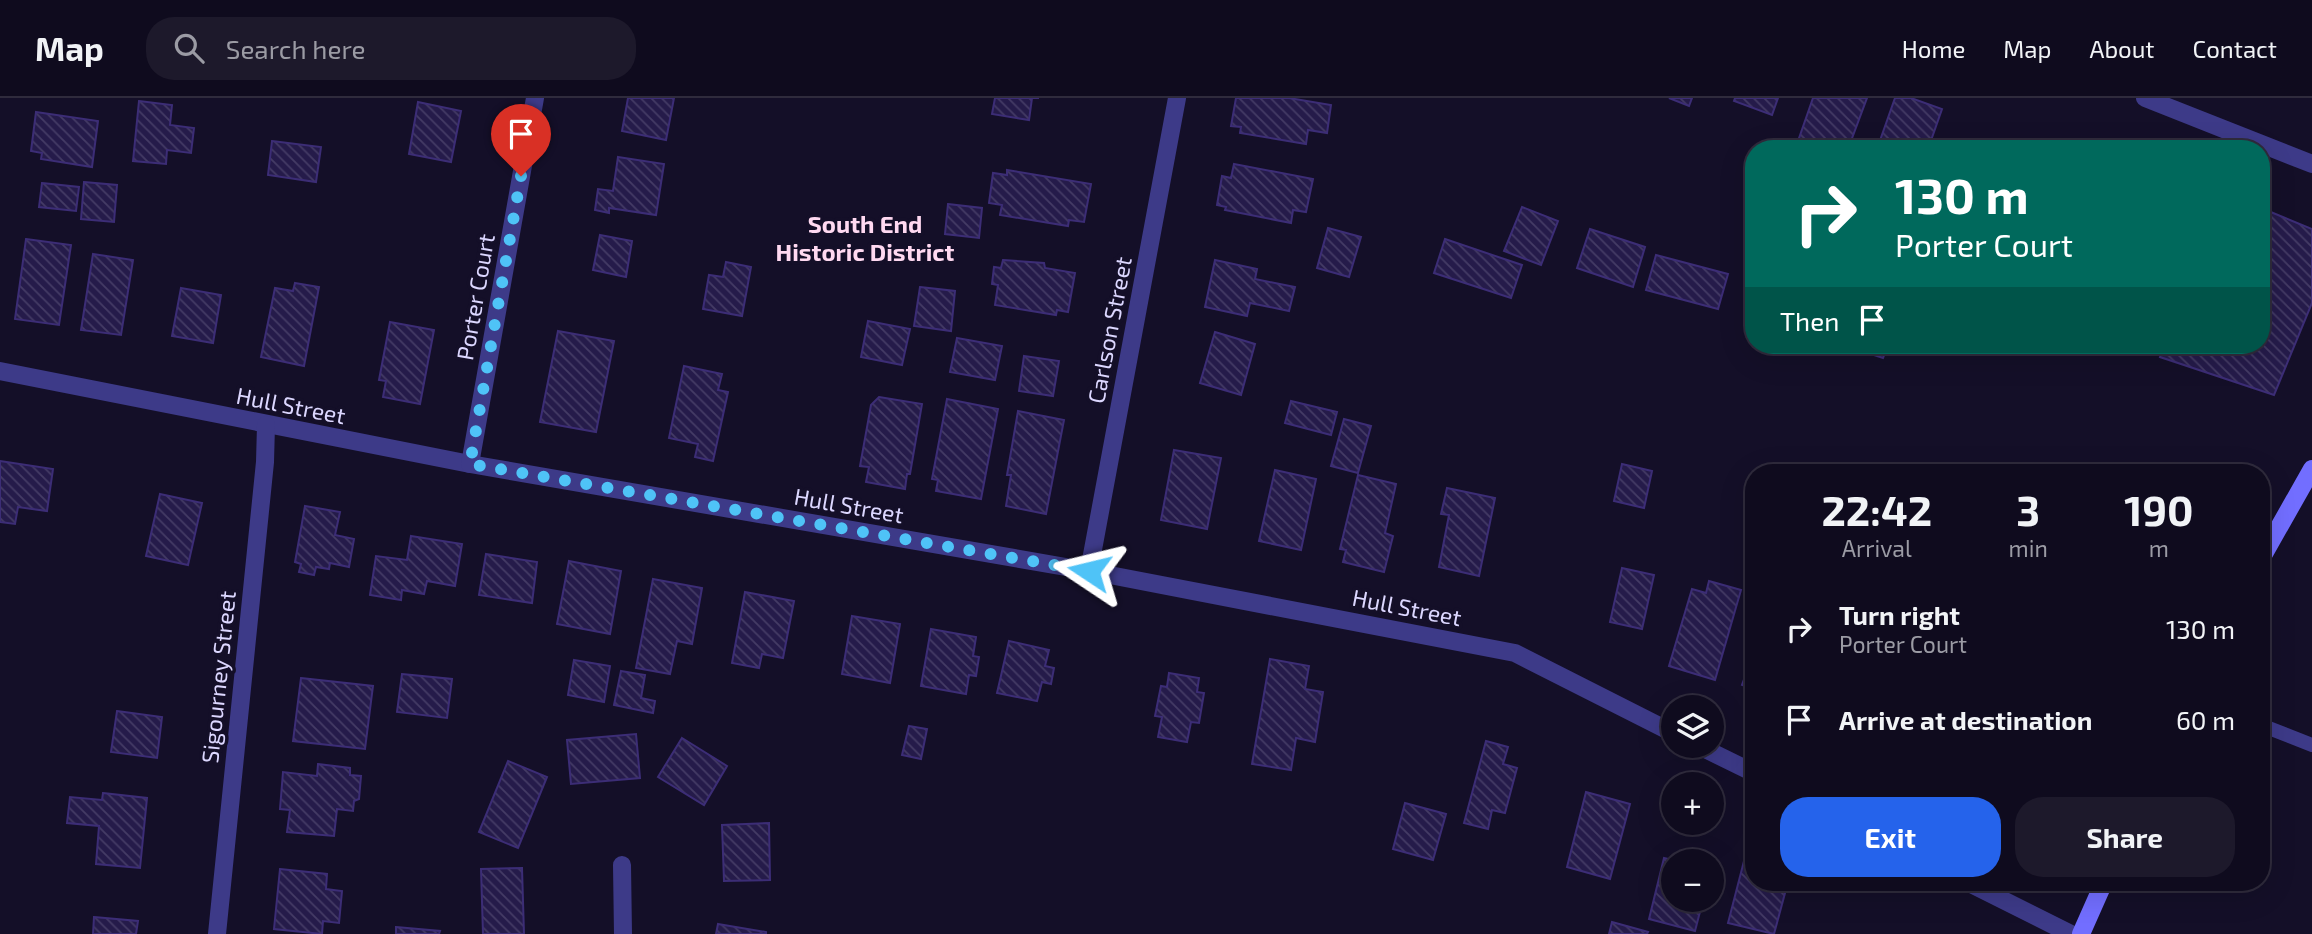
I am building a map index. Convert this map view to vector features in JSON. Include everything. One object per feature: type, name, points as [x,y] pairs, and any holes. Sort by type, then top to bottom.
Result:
[{"type":"main road","points":[[2270,543],[2312,469]]},
{"type":"main road","points":[[2081,934],[2100,891]]},
{"type":"street","name":"Porter Court","points":[[470,464],[535,98]]},
{"type":"street","name":"Carlson Street","points":[[1089,571],[1177,98]]},
{"type":"street","points":[[2145,98],[2251,140]]},
{"type":"street","points":[[2270,147],[2312,164]]},
{"type":"street","name":"Hull Street","points":[[0,370],[470,464],[1089,571],[1515,653],[1661,727]]},
{"type":"street","name":"Sigourney Street","points":[[217,934],[265,462],[265,425]]},
{"type":"street","points":[[1723,758],[1745,769]]},
{"type":"street","points":[[622,865],[623,934]]},
{"type":"street","points":[[1985,891],[2071,934]]},
{"type":"lane","points":[[2270,729],[2312,745]]},
{"type":"building","points":[[628,98],[674,98],[666,140],[622,131]]},
{"type":"building","points":[[995,98],[1032,98],[1029,120],[992,114]]},
{"type":"building","points":[[1236,98],[1289,98],[1331,105],[1327,133],[1308,130],[1306,144],[1240,133],[1241,127],[1231,126]]},
{"type":"building","points":[[1669,98],[1692,98],[1689,106]]},
{"type":"building","points":[[1735,98],[1778,98],[1772,115],[1734,101]]},
{"type":"building","points":[[1813,98],[1867,98],[1851,140],[1798,140]]},
{"type":"building","points":[[1895,98],[1911,98],[1942,109],[1931,140],[1880,140]]},
{"type":"building","points":[[139,101],[172,105],[170,125],[194,128],[191,153],[167,150],[166,164],[133,161]]},
{"type":"building","points":[[418,102],[461,111],[451,162],[409,154]]},
{"type":"building","points":[[36,112],[98,121],[92,167],[41,159],[42,153],[31,151]]},
{"type":"building","points":[[272,141],[321,147],[316,182],[268,175]]},
{"type":"building","points":[[618,157],[664,164],[656,215],[609,208],[609,213],[595,210],[598,189],[613,191]]},
{"type":"building","points":[[1234,164],[1313,179],[1306,212],[1293,210],[1291,223],[1225,210],[1226,207],[1217,205],[1222,176],[1231,178]]},
{"type":"building","points":[[1007,170],[1091,184],[1084,222],[1069,220],[1068,226],[1000,215],[1002,205],[989,203],[993,173],[1007,175]]},
{"type":"building","points":[[84,182],[117,185],[114,222],[81,219]]},
{"type":"building","points":[[42,183],[79,187],[76,211],[39,207]]},
{"type":"building","points":[[948,204],[982,208],[979,238],[945,234]]},
{"type":"building","points":[[1522,207],[1558,221],[1541,265],[1504,251]]},
{"type":"building","points":[[2270,212],[2312,229],[2312,303],[2274,395],[2160,357],[2161,354],[2270,354]]},
{"type":"building","points":[[1328,228],[1361,237],[1349,277],[1317,268]]},
{"type":"building","points":[[1590,229],[1645,247],[1633,287],[1577,268]]},
{"type":"building","points":[[600,235],[632,241],[626,277],[593,270]]},
{"type":"building","points":[[26,239],[71,245],[59,325],[15,319]]},
{"type":"building","points":[[1445,239],[1522,265],[1511,298],[1434,273]]},
{"type":"building","points":[[93,254],[133,260],[121,335],[81,330]]},
{"type":"building","points":[[1656,255],[1728,274],[1718,309],[1646,290]]},
{"type":"building","points":[[1003,260],[1044,263],[1045,268],[1075,273],[1068,312],[1057,310],[1056,315],[995,305],[998,285],[992,284],[994,267],[1001,268]]},
{"type":"building","points":[[1215,260],[1257,269],[1255,279],[1295,287],[1289,311],[1250,303],[1247,316],[1205,307]]},
{"type":"building","points":[[726,262],[751,267],[742,316],[703,309],[709,275],[723,277]]},
{"type":"building","points":[[295,283],[319,287],[304,366],[261,357],[275,288],[293,291]]},
{"type":"building","points":[[920,287],[955,291],[951,331],[914,326]]},
{"type":"building","points":[[181,288],[221,295],[213,343],[172,336]]},
{"type":"building","points":[[868,321],[910,329],[902,365],[861,357]]},
{"type":"building","points":[[390,322],[434,330],[420,404],[383,397],[386,381],[379,380]]},
{"type":"building","points":[[558,331],[614,341],[596,432],[540,422]]},
{"type":"building","points":[[1215,332],[1255,344],[1241,395],[1200,383]]},
{"type":"building","points":[[957,338],[1002,346],[995,380],[950,372]]},
{"type":"building","points":[[1024,356],[1059,361],[1053,396],[1019,391]]},
{"type":"building","points":[[684,366],[722,374],[718,390],[728,392],[713,461],[695,457],[698,444],[669,438]]},
{"type":"building","points":[[879,397],[922,404],[905,489],[866,482],[869,467],[860,466],[871,405]]},
{"type":"building","points":[[947,399],[998,409],[981,499],[936,491],[938,480],[932,479]]},
{"type":"building","points":[[1291,401],[1337,412],[1331,435],[1285,423]]},
{"type":"building","points":[[1018,411],[1064,420],[1046,514],[1006,506],[1011,475],[1007,475]]},
{"type":"building","points":[[1344,419],[1371,426],[1358,473],[1331,466]]},
{"type":"building","points":[[1174,450],[1221,458],[1207,529],[1161,520]]},
{"type":"building","points":[[0,461],[53,469],[47,511],[18,507],[15,524],[0,522]]},
{"type":"building","points":[[1622,464],[1652,471],[1644,508],[1614,501]]},
{"type":"building","points":[[1275,470],[1316,479],[1301,550],[1259,541]]},
{"type":"building","points":[[1358,475],[1396,484],[1385,533],[1393,536],[1384,572],[1343,562],[1346,550],[1340,549]]},
{"type":"building","points":[[1447,488],[1495,498],[1479,576],[1439,567],[1449,515],[1441,514]]},
{"type":"building","points":[[160,494],[202,503],[188,565],[146,556]]},
{"type":"building","points":[[305,506],[340,512],[335,535],[354,539],[349,567],[330,563],[329,569],[316,567],[314,575],[299,572],[301,564],[295,562]]},
{"type":"building","points":[[411,536],[462,544],[455,586],[427,581],[424,594],[402,590],[401,600],[370,595],[376,556],[407,560]]},
{"type":"building","points":[[486,554],[537,562],[532,603],[479,595]]},
{"type":"building","points":[[569,561],[621,571],[610,634],[557,624]]},
{"type":"building","points":[[1622,568],[1654,575],[1642,629],[1610,622]]},
{"type":"building","points":[[653,579],[702,588],[692,644],[677,641],[670,674],[636,668]]},
{"type":"building","points":[[1709,581],[1741,590],[1715,680],[1669,666],[1692,589],[1706,593]]},
{"type":"building","points":[[745,592],[794,601],[783,658],[762,654],[759,668],[732,663]]},
{"type":"building","points":[[852,616],[900,624],[890,683],[842,674]]},
{"type":"building","points":[[931,629],[976,637],[973,656],[979,657],[976,676],[969,675],[966,694],[921,686]]},
{"type":"building","points":[[1009,641],[1049,650],[1045,666],[1054,668],[1051,684],[1042,682],[1037,701],[997,693]]},
{"type":"building","points":[[1270,659],[1309,666],[1305,689],[1323,692],[1315,742],[1296,738],[1291,770],[1252,764]]},
{"type":"building","points":[[574,660],[610,666],[604,702],[568,695]]},
{"type":"building","points":[[621,671],[645,675],[641,698],[655,701],[653,713],[614,705]]},
{"type":"building","points":[[1169,673],[1199,678],[1197,692],[1204,693],[1199,723],[1191,722],[1187,742],[1158,737],[1162,717],[1155,716],[1161,686],[1167,687]]},
{"type":"building","points":[[402,674],[452,679],[447,718],[397,712]]},
{"type":"building","points":[[301,678],[373,686],[365,749],[293,741]]},
{"type":"building","points":[[117,711],[162,717],[157,758],[111,752]]},
{"type":"building","points":[[909,726],[927,729],[921,759],[902,755]]},
{"type":"building","points":[[636,734],[640,778],[571,784],[567,740]]},
{"type":"building","points":[[682,738],[727,766],[704,805],[658,777]]},
{"type":"building","points":[[1486,741],[1508,747],[1503,764],[1517,768],[1505,813],[1492,810],[1488,829],[1464,823]]},
{"type":"building","points":[[508,761],[547,777],[518,848],[479,832]]},
{"type":"building","points":[[318,764],[350,768],[350,775],[361,776],[359,799],[354,801],[353,811],[337,809],[334,836],[287,832],[290,810],[280,809],[283,772],[317,776]]},
{"type":"building","points":[[1586,792],[1630,804],[1610,879],[1567,867]]},
{"type":"building","points":[[103,793],[147,798],[140,868],[96,864],[99,826],[67,823],[70,797],[102,800]]},
{"type":"building","points":[[1405,803],[1446,814],[1433,860],[1393,849]]},
{"type":"building","points":[[769,823],[770,880],[724,881],[722,825]]},
{"type":"building","points":[[1744,861],[1745,891],[1786,891],[1774,934],[1728,923]]},
{"type":"building","points":[[522,868],[524,934],[483,934],[481,869]]},
{"type":"building","points":[[280,869],[327,874],[326,889],[342,891],[339,923],[323,921],[322,934],[274,929]]},
{"type":"building","points":[[1661,870],[1661,912],[1700,912],[1695,931],[1649,919]]},
{"type":"building","points":[[94,917],[138,921],[136,934],[93,934]]},
{"type":"building","points":[[1612,922],[1648,932],[1609,934]]},
{"type":"building","points":[[718,924],[766,932],[766,934],[716,934]]},
{"type":"building","points":[[396,927],[440,931],[439,934],[396,934]]},
{"type":"district","name":"South End Historic District","points":[[865,237]]},
{"type":"route","points":[[521,176],[470,464],[1089,571]]}]
